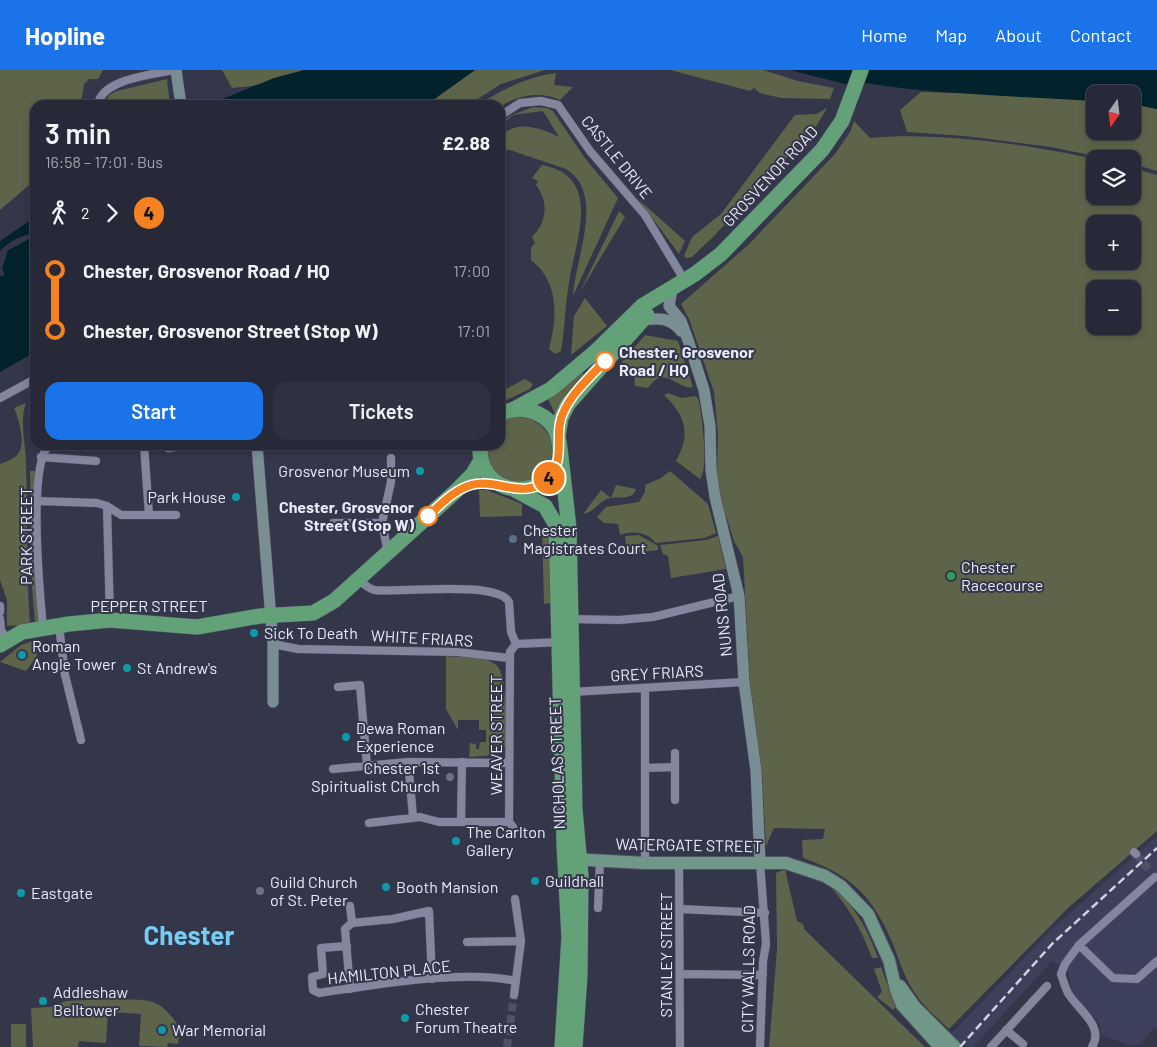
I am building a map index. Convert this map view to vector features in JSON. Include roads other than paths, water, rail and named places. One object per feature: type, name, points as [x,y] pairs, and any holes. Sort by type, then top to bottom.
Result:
[{"type":"highway","name":"GROSVENOR ROAD","points":[[507,412],[551,389],[595,352],[642,306],[721,254],[822,150],[842,120],[861,70]]},
{"type":"highway","name":"GROSVENOR ROAD","points":[[560,442],[561,418],[568,404],[642,320],[678,284]]},
{"type":"highway","points":[[507,412],[536,412],[550,422],[560,442],[559,459],[547,479],[538,486],[515,490]]},
{"type":"highway","name":"NICHOLAS STREET","points":[[560,442],[568,517],[570,619],[565,642],[572,692],[575,810],[562,1047]]},
{"type":"highway","points":[[480,452],[488,473],[498,484]]},
{"type":"highway","name":"PEPPER STREET","points":[[4,642],[22,632],[110,620],[196,627],[320,610],[358,580],[455,492],[473,474],[480,452]]},
{"type":"highway","points":[[455,492],[481,483],[498,484]]},
{"type":"highway","name":"NICHOLAS STREET","points":[[498,484],[515,490],[545,506],[556,525],[565,642],[572,859],[581,876],[580,974],[575,1047]]},
{"type":"main road","name":"WATERGATE STREET","points":[[572,859],[645,863],[778,862],[807,868],[826,876],[856,900],[868,914],[876,927],[893,975]]},
{"type":"main road","name":"WATERGATE STREET","points":[[581,876],[586,868],[600,860]]},
{"type":"main road","points":[[893,975],[902,1006],[940,1047]]},
{"type":"main road","points":[[893,975],[915,1007],[955,1047]]},
{"type":"street","points":[[100,100],[106,88],[144,76],[174,70],[179,100]]},
{"type":"street","name":"CASTLE DRIVE","points":[[505,113],[520,103],[541,101],[558,105],[590,150],[645,215],[678,284]]},
{"type":"street","name":"NUNS ROAD","points":[[678,284],[669,306],[681,321],[707,404],[715,497],[739,596],[744,682],[756,771],[760,862]]},
{"type":"street","name":"NUNS ROAD","points":[[642,320],[658,318],[670,320],[688,340]]},
{"type":"street","points":[[0,398],[30,382]]},
{"type":"street","name":"PARK STREET","points":[[43,628],[37,539],[42,457],[46,450]]},
{"type":"street","points":[[144,450],[149,515]]},
{"type":"street","points":[[257,450],[273,644],[273,702]]},
{"type":"street","points":[[42,457],[96,461]]},
{"type":"street","points":[[388,553],[382,523],[391,482],[391,458]]},
{"type":"street","points":[[38,501],[97,503],[108,506],[121,515],[176,515]]},
{"type":"street","points":[[108,506],[110,620]]},
{"type":"street","points":[[333,523],[382,523]]},
{"type":"street","points":[[358,580],[374,590],[469,590],[501,594],[509,602],[511,632],[516,644],[565,642]]},
{"type":"street","points":[[570,619],[619,620],[653,617],[739,596]]},
{"type":"street","points":[[0,606],[0,612]]},
{"type":"street","points":[[0,619],[4,642]]},
{"type":"street","points":[[59,626],[65,675],[81,740]]},
{"type":"street","name":"WHITE FRIARS","points":[[273,644],[298,649],[414,650],[457,652],[510,658]]},
{"type":"street","name":"WEAVER STREET","points":[[462,822],[511,824],[509,763],[510,658],[512,647],[516,644]]},
{"type":"street","name":"GREY FRIARS","points":[[572,692],[744,682]]},
{"type":"street","points":[[338,686],[360,685],[367,766]]},
{"type":"street","points":[[645,688],[645,863]]},
{"type":"street","points":[[675,752],[675,800]]},
{"type":"street","points":[[332,769],[408,762],[509,763]]},
{"type":"street","points":[[369,823],[413,817],[439,822],[462,822],[462,762]]},
{"type":"street","points":[[645,768],[675,767]]},
{"type":"street","points":[[409,771],[413,817]]},
{"type":"street","points":[[598,908],[600,860]]},
{"type":"street","name":"CITY WALLS ROAD","points":[[760,862],[766,944],[760,1047]]},
{"type":"street","name":"STANLEY STREET","points":[[678,863],[680,1047]]},
{"type":"street","points":[[1092,1047],[1096,1041],[1096,1033],[1088,1017],[1068,993],[1061,974],[1065,964],[1079,945],[1156,877],[1149,870]]},
{"type":"street","points":[[514,996],[521,941],[515,899]]},
{"type":"street","points":[[350,906],[352,922]]},
{"type":"street","points":[[680,909],[765,913]]},
{"type":"street","points":[[350,988],[345,930],[352,922],[393,919],[418,912],[429,911],[430,913],[432,979]]},
{"type":"street","points":[[467,942],[521,941]]},
{"type":"street","points":[[1079,945],[1113,978],[1137,979],[1157,961]]},
{"type":"street","name":"HAMILTON PLACE","points":[[347,946],[321,948],[323,974],[312,977],[313,990],[319,993],[432,979],[499,977],[516,981]]},
{"type":"street","points":[[680,974],[763,975]]},
{"type":"street","points":[[991,1047],[1047,986]]},
{"type":"street","points":[[1006,1030],[1023,1044]]},
{"type":"tunnel","points":[[1136,854],[1149,870]]},
{"type":"tunnel","points":[[507,1047],[514,995]]},
{"type":"railway","points":[[960,1047],[1052,944],[1157,848]]},
{"type":"place","name":"Chester, Grosvenor Road / HQ","points":[[605,361]]},
{"type":"place","name":"Grosvenor Museum","points":[[420,471]]},
{"type":"place","name":"Park House","points":[[236,497]]},
{"type":"place","name":"Chester, Grosvenor Street (Stop W)","points":[[428,516]]},
{"type":"place","name":"Chester Magistrates Court","points":[[513,539]]},
{"type":"place","name":"Chester Racecourse","points":[[951,576]]},
{"type":"place","name":"Sick To Death","points":[[254,633]]},
{"type":"place","name":"Roman Angle Tower","points":[[22,655]]},
{"type":"place","name":"St Andrew's","points":[[127,668]]},
{"type":"place","name":"Dewa Roman Experience","points":[[346,737]]},
{"type":"place","name":"Chester 1st Spiritualist Church","points":[[450,777]]},
{"type":"place","name":"The Carlton Gallery","points":[[456,841]]},
{"type":"place","name":"Guildhall","points":[[535,881]]},
{"type":"place","name":"Booth Mansion","points":[[386,887]]},
{"type":"place","name":"Guild Church of St. Peter","points":[[260,891]]},
{"type":"place","name":"Eastgate","points":[[21,893]]},
{"type":"place","name":"Addleshaw Belltower","points":[[43,1001]]},
{"type":"place","name":"Chester Forum Theatre","points":[[405,1018]]},
{"type":"place","name":"War Memorial","points":[[162,1030]]},
{"type":"district","name":"Chester","points":[[189,936]]}]
